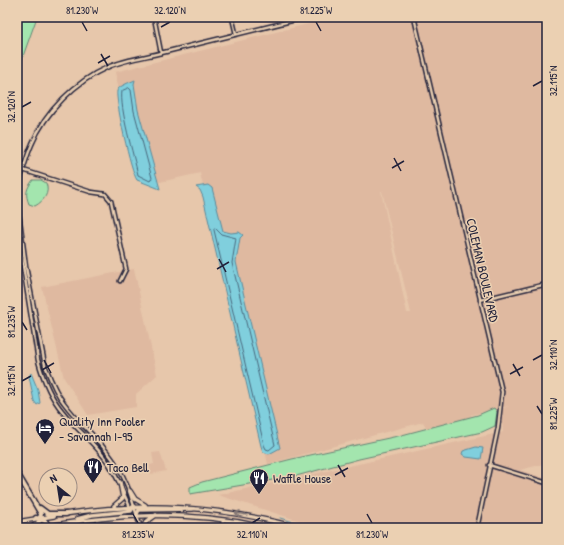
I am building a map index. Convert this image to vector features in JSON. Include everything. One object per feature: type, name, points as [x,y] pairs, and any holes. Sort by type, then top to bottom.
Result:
[{"type":"highway","points":[[17,473],[42,511],[48,514],[66,514]]},
{"type":"highway","points":[[36,504],[39,518],[50,527]]},
{"type":"highway","points":[[32,528],[39,518]]},
{"type":"highway","points":[[61,528],[79,521]]},
{"type":"main road","points":[[109,508],[116,506],[123,498],[120,482]]},
{"type":"main road","points":[[130,491],[137,500],[148,506]]},
{"type":"main road","points":[[36,528],[50,527],[92,515],[148,506],[205,509],[250,515],[300,528]]},
{"type":"main road","points":[[17,522],[109,508],[132,508]]},
{"type":"main road","points":[[136,516],[139,510],[205,509]]},
{"type":"main road","points":[[64,523],[157,515],[190,516],[266,528]]},
{"type":"main road","points":[[142,528],[146,522],[157,515]]},
{"type":"street","points":[[154,17],[161,53]]},
{"type":"street","points":[[232,17],[236,34]]},
{"type":"street","points":[[17,193],[22,170],[32,143],[45,121],[66,96],[78,86],[108,67],[307,17]]},
{"type":"street","name":"COLEMAN BOULEVARD","points":[[414,17],[502,397],[498,428],[489,465],[477,528]]},
{"type":"street","points":[[22,170],[105,194],[109,197],[126,269],[120,281]]},
{"type":"street","points":[[17,199],[25,260],[45,365],[54,389],[64,403],[109,453],[123,476],[130,491],[132,508]]},
{"type":"street","points":[[17,228],[38,360],[48,389],[63,412],[104,457],[120,482],[142,528]]},
{"type":"street","points":[[480,300],[547,284]]},
{"type":"street","points":[[489,465],[547,483]]},
{"type":"street","points":[[222,528],[223,520]]},
{"type":"shaded area","points":[[336,17],[547,17],[547,463],[520,470],[547,479],[547,528],[322,528],[218,495],[503,432],[501,409],[509,406],[471,415],[470,418],[433,428],[426,427],[423,422],[268,464],[200,173],[160,182],[137,171],[115,72]],"holes":[[[382,191],[411,313],[407,313]]]},
{"type":"shaded area","points":[[134,269],[157,375],[136,394],[136,407],[88,415],[64,378],[42,287]]},
{"type":"shaded area","points":[[160,452],[166,471],[151,474],[150,465],[154,464],[152,453]]},
{"type":"green space","points":[[17,17],[37,17],[17,73]]},
{"type":"green space","points":[[33,180],[41,180],[46,183],[47,187],[47,193],[41,202],[35,206],[29,204],[27,197],[29,186]]},
{"type":"green space","points":[[494,408],[497,412],[495,426],[482,432],[359,459],[296,476],[190,494],[190,487],[202,482],[292,459],[398,436],[478,415]]},
{"type":"water","points":[[135,80],[134,84],[138,110],[160,189],[137,180],[131,164],[124,136],[118,108],[117,91],[122,86]]},
{"type":"water","points":[[208,185],[212,188],[223,231],[231,233],[239,232],[243,235],[240,238],[236,262],[280,448],[269,454],[263,452],[261,446],[203,197],[200,190],[196,187]]},
{"type":"water","points":[[31,373],[38,390],[40,403],[37,405],[34,401],[29,376]]},
{"type":"water","points":[[476,447],[483,448],[481,459],[466,457],[462,454],[463,451]]},
{"type":"waterway","points":[[280,518],[315,528]]},
{"type":"place","name":"Quality Inn Pooler - Savannah I-95","points":[[45,445]]},
{"type":"place","name":"Taco Bell","points":[[93,484]]},
{"type":"place","name":"Waffle House","points":[[259,495]]}]
